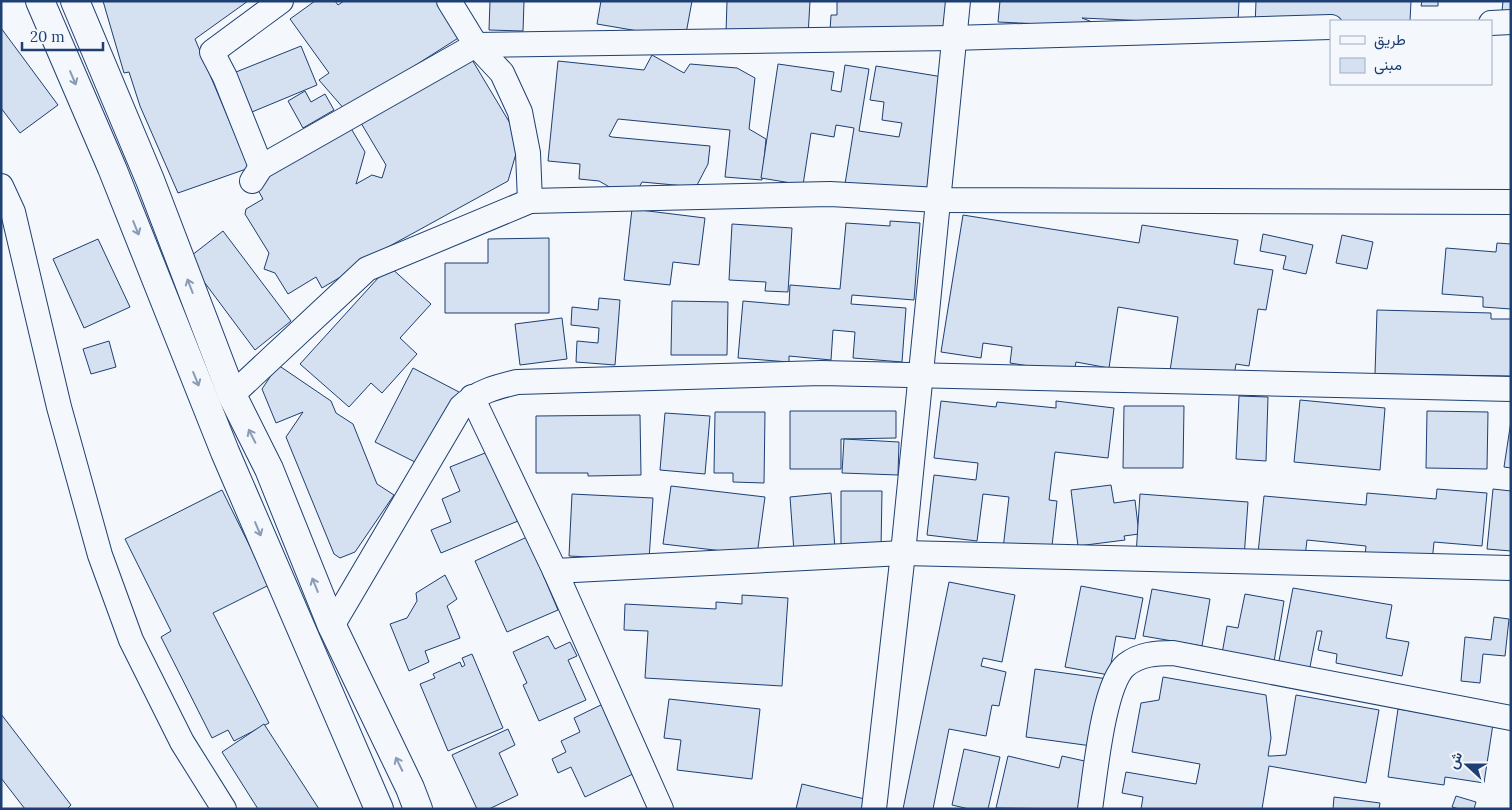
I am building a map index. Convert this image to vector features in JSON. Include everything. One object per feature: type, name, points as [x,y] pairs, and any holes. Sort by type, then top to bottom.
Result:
[{"type":"highway","points":[[40,1],[112,168],[225,452],[379,809]]},
{"type":"highway","points":[[75,1],[150,180],[232,395],[269,469],[332,626],[410,788],[418,809]]},
{"type":"street","points":[[280,1],[212,52],[225,77],[256,174],[476,45],[953,38],[1330,27]]},
{"type":"street","points":[[449,1],[476,45],[502,73],[520,112],[528,153],[530,201]]},
{"type":"street","points":[[874,809],[903,554],[958,1]]},
{"type":"street","points":[[1492,23],[1511,22]]},
{"type":"street","points":[[1,186],[13,212],[59,407],[100,555],[131,640],[182,742],[224,809]]},
{"type":"street","points":[[232,395],[367,269],[530,201],[830,194],[939,200],[1511,202]]},
{"type":"street","points":[[332,626],[461,407],[472,397],[498,386],[517,382],[820,373],[1511,389]]},
{"type":"street","points":[[472,397],[555,571],[661,809]]},
{"type":"street","points":[[555,571],[903,554],[1511,568]]},
{"type":"street","points":[[1090,809],[1105,711],[1112,685],[1124,666],[1138,657],[1173,653],[1511,718]]},
{"type":"building","points":[[103,1],[248,1],[195,39],[249,168],[178,193],[140,106],[129,72],[124,73]]},
{"type":"building","points":[[315,1],[335,1],[338,5],[344,1],[438,1],[463,35],[345,110],[319,80],[329,73],[290,19]]},
{"type":"building","points":[[490,1],[524,1],[523,31],[489,30]]},
{"type":"building","points":[[601,1],[692,1],[685,39],[597,24]]},
{"type":"building","points":[[727,1],[810,1],[808,36],[726,33]]},
{"type":"building","points":[[837,1],[963,1],[961,36],[830,31],[831,15],[837,15]]},
{"type":"building","points":[[1000,1],[1239,1],[1238,22],[1193,23],[1082,18],[1105,27],[998,22]]},
{"type":"building","points":[[1256,1],[1411,1],[1410,20],[1330,20],[1255,27]]},
{"type":"building","points":[[1422,1],[1438,1],[1438,6],[1421,6]]},
{"type":"building","points":[[1503,1],[1511,1],[1511,23],[1501,22]]},
{"type":"building","points":[[1,28],[58,105],[20,133],[1,108]]},
{"type":"building","points":[[301,46],[317,85],[252,112],[236,72]]},
{"type":"building","points":[[468,53],[520,140],[508,181],[368,258],[359,266],[322,288],[316,277],[288,294],[275,273],[264,269],[269,253],[245,214],[246,209],[263,199],[254,183],[346,120],[365,152],[356,184],[372,175],[382,178],[386,165],[358,118]]},
{"type":"building","points":[[652,55],[684,73],[690,64],[737,68],[755,78],[749,129],[766,139],[762,180],[725,177],[730,130],[618,119],[609,136],[710,146],[708,164],[696,187],[642,182],[637,191],[613,189],[599,181],[579,179],[580,164],[548,161],[558,61],[644,70]]},
{"type":"building","points":[[778,64],[834,72],[831,90],[841,92],[845,65],[869,69],[859,131],[899,137],[902,123],[882,120],[884,102],[870,100],[876,66],[955,79],[937,198],[845,184],[854,128],[836,125],[834,137],[811,133],[803,185],[761,178]]},
{"type":"building","points":[[305,91],[311,102],[325,94],[334,110],[303,128],[288,101]]},
{"type":"building","points":[[632,209],[705,218],[699,265],[673,262],[670,285],[624,280]]},
{"type":"building","points":[[963,215],[1139,243],[1142,225],[1238,240],[1234,264],[1273,270],[1266,310],[1258,309],[1249,366],[1236,364],[1233,381],[1170,371],[1178,317],[1118,307],[1109,368],[1076,362],[1074,373],[1010,363],[1012,347],[983,343],[981,358],[941,352]]},
{"type":"building","points":[[890,221],[920,223],[914,300],[852,295],[851,304],[906,308],[902,362],[853,358],[855,332],[833,330],[831,360],[789,356],[789,362],[738,358],[743,301],[789,305],[790,285],[840,289],[846,223],[890,226]]},
{"type":"building","points":[[732,224],[792,228],[788,292],[765,291],[766,282],[729,280]]},
{"type":"building","points":[[223,231],[291,321],[255,350],[187,259]]},
{"type":"building","points":[[1263,234],[1313,245],[1306,274],[1283,269],[1286,256],[1260,251]]},
{"type":"building","points":[[1342,235],[1373,242],[1367,269],[1336,263]]},
{"type":"building","points":[[549,238],[549,313],[445,313],[445,263],[488,263],[488,239]]},
{"type":"building","points":[[98,239],[130,307],[84,328],[53,259]]},
{"type":"building","points":[[1497,243],[1511,244],[1511,309],[1483,307],[1483,297],[1442,294],[1446,248],[1496,252]]},
{"type":"building","points":[[389,266],[431,304],[400,338],[417,354],[382,393],[371,383],[349,407],[300,364]]},
{"type":"building","points":[[599,298],[620,300],[615,365],[576,362],[577,341],[598,343],[599,328],[571,325],[572,307],[598,310]]},
{"type":"building","points":[[672,301],[728,302],[727,355],[671,355]]},
{"type":"building","points":[[1377,310],[1491,313],[1491,319],[1511,319],[1511,376],[1375,374]]},
{"type":"building","points":[[562,318],[567,359],[520,365],[515,324]]},
{"type":"building","points":[[109,341],[116,367],[91,374],[83,349]]},
{"type":"building","points":[[278,365],[331,401],[336,413],[353,424],[377,484],[394,495],[355,552],[340,558],[334,554],[286,437],[303,412],[276,423],[262,389]]},
{"type":"building","points":[[413,368],[459,392],[421,465],[375,442]]},
{"type":"building","points":[[1239,396],[1268,397],[1266,461],[1236,459]]},
{"type":"building","points":[[1300,400],[1385,408],[1380,470],[1294,462]]},
{"type":"building","points":[[941,401],[996,407],[997,402],[1056,408],[1056,401],[1114,408],[1108,458],[1055,452],[1049,500],[1057,501],[1051,555],[1003,549],[1009,497],[983,494],[977,541],[927,535],[934,475],[976,480],[978,463],[934,458]]},
{"type":"building","points":[[1124,406],[1184,406],[1183,468],[1123,468]]},
{"type":"building","points":[[790,411],[896,411],[896,438],[841,439],[841,469],[790,469]]},
{"type":"building","points":[[1427,411],[1488,412],[1487,469],[1426,468]]},
{"type":"building","points":[[715,412],[765,412],[764,483],[733,482],[733,473],[714,473]]},
{"type":"building","points":[[665,413],[710,416],[705,474],[660,470]]},
{"type":"building","points":[[640,415],[641,475],[588,476],[588,473],[536,473],[536,416]]},
{"type":"building","points":[[1511,421],[1511,468],[1504,467]]},
{"type":"building","points":[[844,439],[899,442],[898,475],[842,473]]},
{"type":"building","points":[[490,451],[518,521],[441,553],[431,530],[451,522],[442,499],[460,491],[450,467]]},
{"type":"building","points":[[1111,485],[1114,503],[1135,500],[1139,534],[1124,536],[1125,540],[1078,546],[1071,490]]},
{"type":"building","points":[[671,486],[765,497],[757,555],[663,544]]},
{"type":"building","points":[[1437,489],[1487,493],[1482,546],[1434,542],[1432,562],[1365,556],[1366,546],[1307,540],[1305,557],[1258,553],[1264,496],[1366,505],[1367,493],[1436,499]]},
{"type":"building","points":[[1493,489],[1511,491],[1511,551],[1487,549]]},
{"type":"building","points":[[222,490],[269,585],[213,613],[269,723],[234,741],[228,730],[212,738],[161,637],[171,631],[125,539]]},
{"type":"building","points":[[841,491],[882,491],[881,549],[841,549]]},
{"type":"building","points":[[831,493],[835,549],[794,552],[790,497]]},
{"type":"building","points":[[572,494],[653,498],[649,560],[569,556]]},
{"type":"building","points":[[1140,494],[1248,502],[1244,558],[1136,555]]},
{"type":"building","points":[[527,537],[558,610],[507,632],[475,561]]},
{"type":"building","points":[[445,575],[457,599],[447,606],[460,638],[425,651],[429,662],[409,671],[390,624],[407,618],[417,601],[416,593]]},
{"type":"building","points":[[949,582],[1015,595],[1002,662],[983,658],[981,666],[1006,672],[999,706],[992,705],[986,736],[949,729],[933,809],[903,809]]},
{"type":"building","points":[[1081,586],[1143,598],[1135,639],[1116,636],[1109,675],[1065,667]]},
{"type":"building","points":[[1293,588],[1392,605],[1386,638],[1409,642],[1402,676],[1336,663],[1337,654],[1318,650],[1322,631],[1317,631],[1309,672],[1278,666]]},
{"type":"building","points":[[1152,589],[1210,599],[1202,646],[1143,636]]},
{"type":"building","points":[[1245,594],[1284,601],[1273,668],[1221,659],[1227,626],[1238,628]]},
{"type":"building","points":[[742,595],[788,598],[782,686],[645,678],[648,631],[624,630],[625,604],[716,609],[716,602],[742,604]]},
{"type":"building","points":[[1494,617],[1509,619],[1505,656],[1483,654],[1480,683],[1461,681],[1465,637],[1491,640]]},
{"type":"building","points":[[548,636],[555,649],[570,642],[577,656],[568,660],[586,700],[539,721],[523,685],[527,683],[513,652]]},
{"type":"building","points":[[472,654],[503,728],[448,751],[420,684],[435,678],[433,674],[460,662],[462,667],[465,665],[462,658]]},
{"type":"building","points":[[1035,669],[1108,679],[1099,747],[1026,737]]},
{"type":"building","points":[[1163,677],[1266,695],[1271,738],[1268,756],[1286,755],[1296,695],[1379,710],[1366,783],[1269,766],[1262,809],[1141,809],[1143,797],[1122,793],[1126,772],[1196,784],[1200,764],[1132,752],[1141,703],[1159,700]]},
{"type":"building","points":[[669,699],[760,709],[752,779],[677,770],[681,740],[664,738]]},
{"type":"building","points":[[605,703],[637,772],[585,797],[571,767],[558,773],[552,759],[566,752],[561,741],[580,732],[574,718]]},
{"type":"building","points":[[1398,709],[1493,724],[1484,783],[1445,777],[1444,785],[1388,777]]},
{"type":"building","points":[[1,714],[71,805],[67,809],[25,809],[1,778]]},
{"type":"building","points":[[264,724],[319,809],[258,809],[222,752]]},
{"type":"building","points":[[508,729],[515,745],[499,753],[518,795],[489,809],[477,809],[452,755]]},
{"type":"building","points":[[964,749],[1000,757],[988,809],[969,809],[952,805]]},
{"type":"building","points":[[1008,756],[1059,768],[1062,756],[1089,762],[1082,809],[996,808]]},
{"type":"building","points":[[802,784],[869,800],[867,809],[796,809]]},
{"type":"building","points":[[1456,796],[1476,802],[1474,809],[1452,807]]},
{"type":"building","points":[[1334,797],[1380,803],[1379,809],[1333,809]]}]
